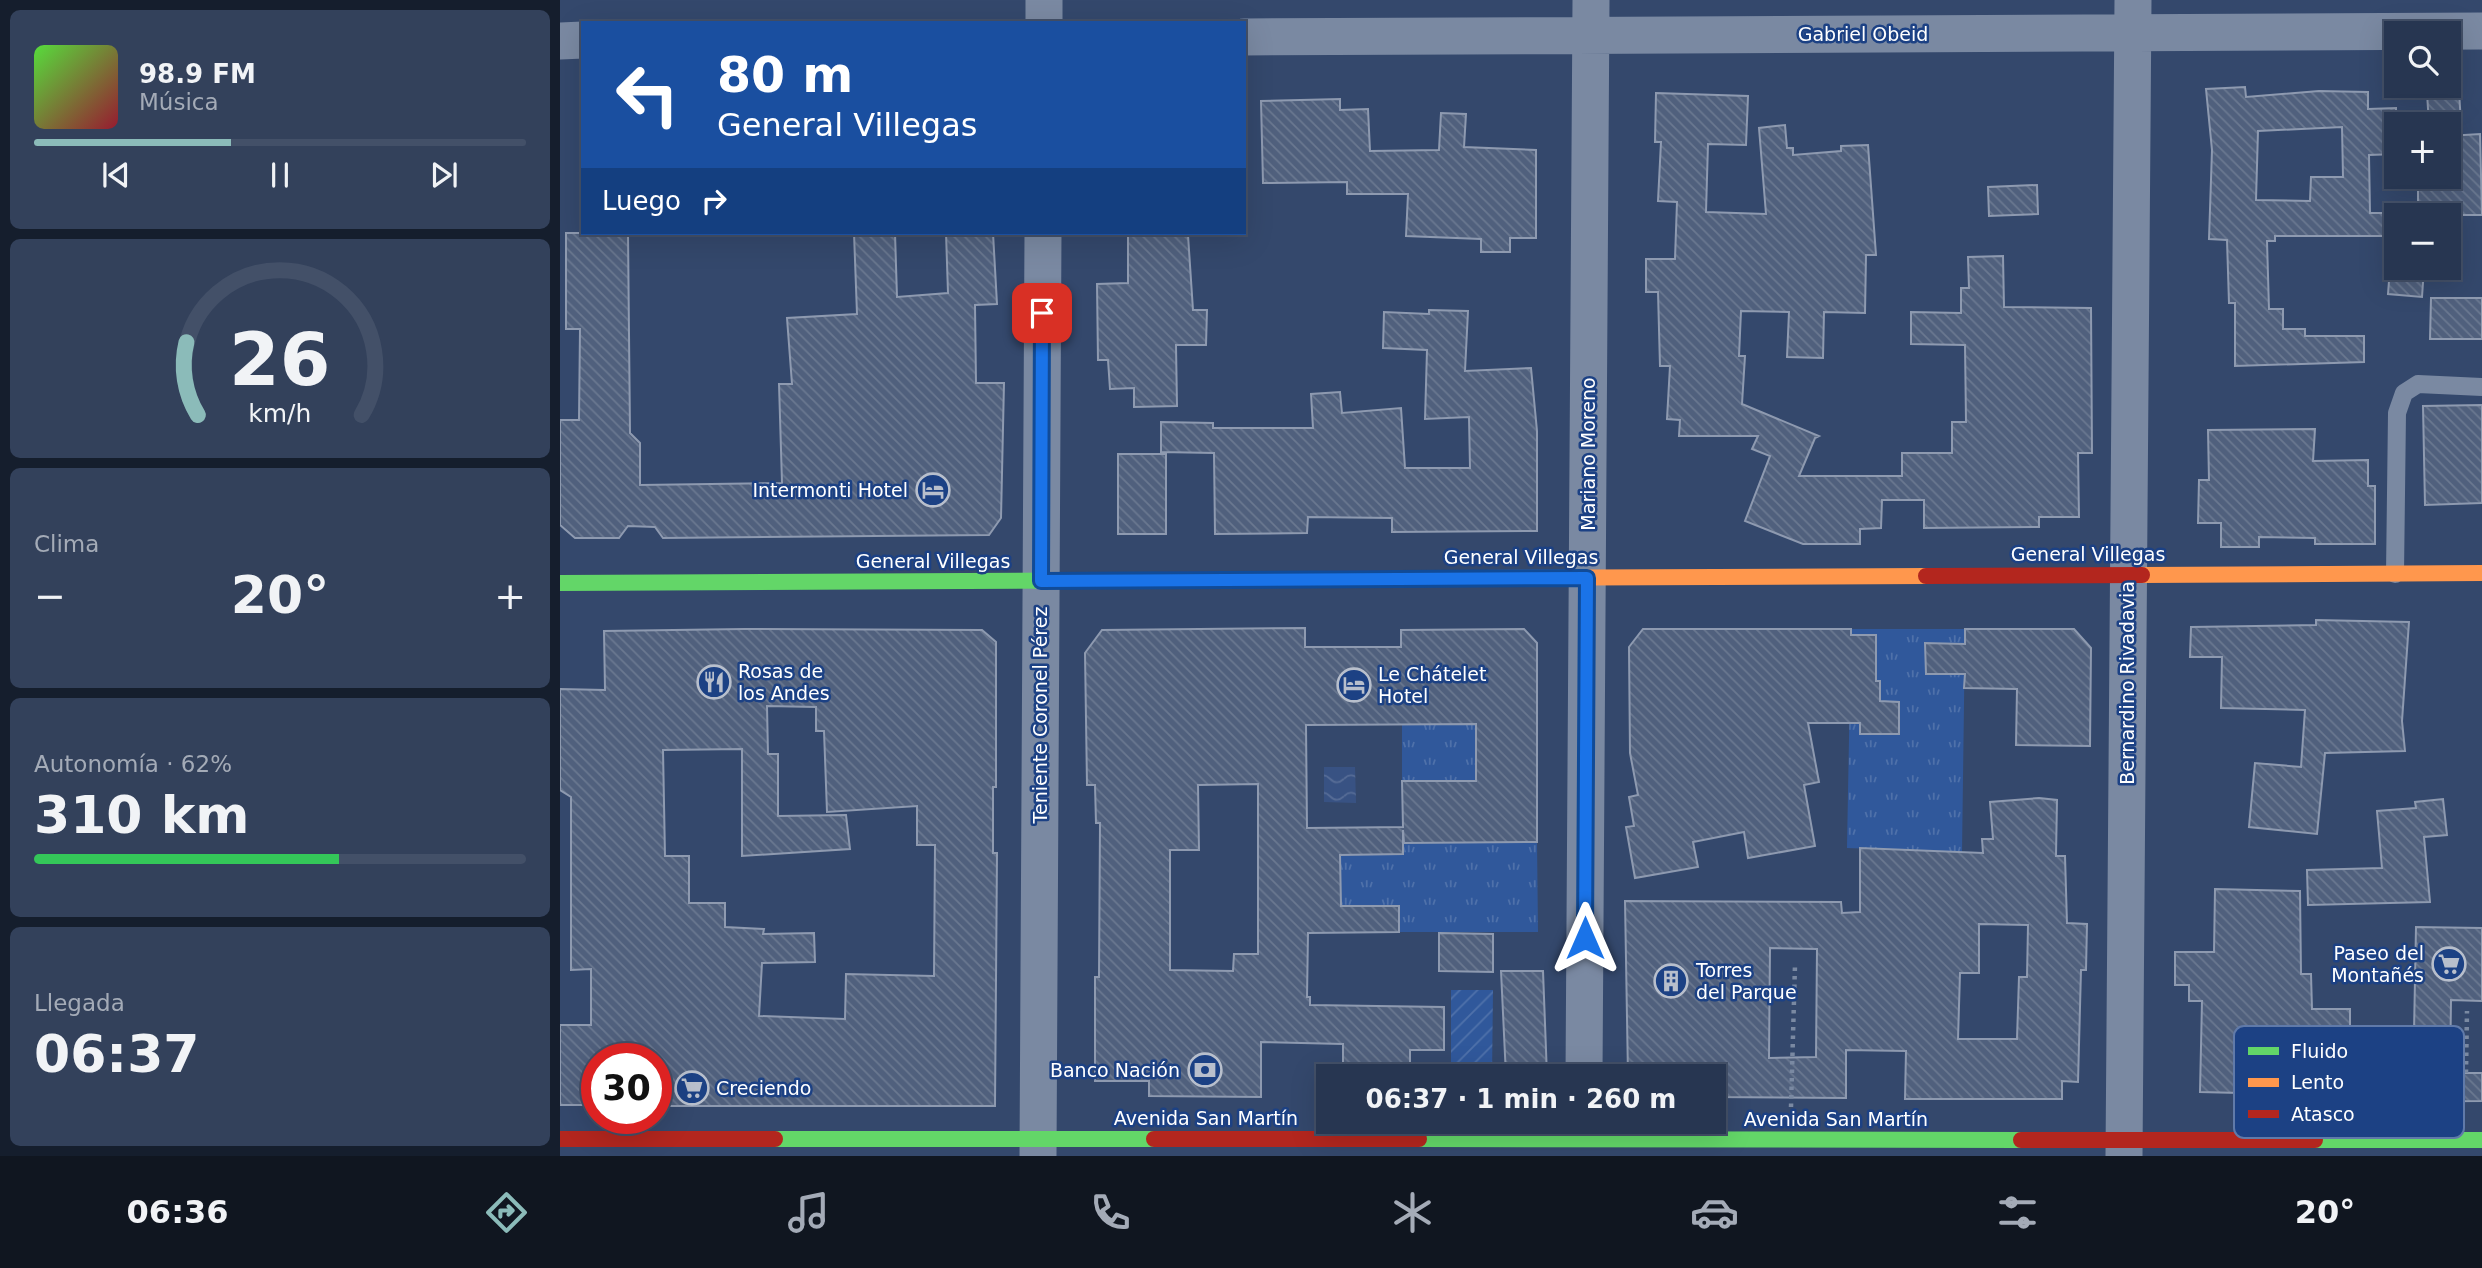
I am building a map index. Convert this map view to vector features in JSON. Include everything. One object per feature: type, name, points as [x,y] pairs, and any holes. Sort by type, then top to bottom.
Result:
[{"type":"main road","name":"General Villegas","points":[[560,583],[2482,573]]},
{"type":"main road","name":"Avenida San Martín","points":[[560,1139],[836,1148],[1229,1148],[1584,1139],[1790,1140],[2124,1148],[2482,1140]]},
{"type":"street","points":[[1044,0],[1044,21]]},
{"type":"street","name":"Mariano Moreno","points":[[1584,1064],[1591,0]]},
{"type":"street","name":"Gabriel Obeid","points":[[1246,37],[1590,36],[2133,16],[2482,32]]},
{"type":"street","name":"Bernardino Rivadavia","points":[[2124,1148],[2133,16]]},
{"type":"street","points":[[560,41],[581,40]]},
{"type":"street","name":"Teniente Coronel Pérez","points":[[1038,1148],[1043,235]]},
{"type":"lane","points":[[2395,573],[2397,413],[2404,393],[2418,384],[2482,387]]},
{"type":"path","points":[[1790,1140],[1795,965]]},
{"type":"path","points":[[2466,1073],[2467,1011]]},
{"type":"green space","points":[[1851,629],[1965,629],[1962,852],[1847,848]]},
{"type":"green space","points":[[1476,630],[1476,781],[1402,781],[1402,724]]},
{"type":"green space","points":[[1537,842],[1538,932],[1399,932],[1399,906],[1341,906],[1340,855],[1403,854],[1403,843]]},
{"type":"green space","points":[[1451,990],[1493,990],[1492,1064],[1451,1064]]},
{"type":"water","points":[[1324,767],[1355,767],[1356,803],[1324,802]]},
{"type":"building","points":[[2245,87],[2246,97],[2319,91],[2368,92],[2368,109],[2396,108],[2396,112],[2384,112],[2384,154],[2369,155],[2370,213],[2384,213],[2384,236],[2275,236],[2275,241],[2267,241],[2269,309],[2283,309],[2283,329],[2305,329],[2305,336],[2364,336],[2364,362],[2235,366],[2235,303],[2229,303],[2227,240],[2209,239],[2212,150],[2206,89]],"holes":[[[2342,127],[2343,177],[2311,177],[2310,201],[2256,200],[2258,131]]]},
{"type":"building","points":[[1656,93],[1748,96],[1746,145],[1708,144],[1706,212],[1766,214],[1759,128],[1785,125],[1787,148],[1793,148],[1793,155],[1841,151],[1841,146],[1868,145],[1876,255],[1866,255],[1865,313],[1824,312],[1823,358],[1787,357],[1789,312],[1741,311],[1739,356],[1745,356],[1742,404],[1819,436],[1815,438],[1799,476],[1902,476],[1902,453],[1952,453],[1952,422],[1966,422],[1965,345],[1911,344],[1911,312],[1961,313],[1961,288],[1969,288],[1968,257],[2003,256],[2004,307],[2091,308],[2092,453],[2078,453],[2079,517],[2039,517],[2039,527],[1924,528],[1924,500],[1882,500],[1881,528],[1860,529],[1860,544],[1803,544],[1745,521],[1770,456],[1752,449],[1758,436],[1679,436],[1680,420],[1667,419],[1670,366],[1660,366],[1658,292],[1646,292],[1646,259],[1675,259],[1677,202],[1658,201],[1661,142],[1655,142]]},
{"type":"building","points":[[2427,98],[2459,98],[2460,112],[2428,112]]},
{"type":"building","points":[[1340,99],[1340,110],[1368,109],[1370,151],[1439,150],[1441,113],[1466,114],[1464,147],[1536,150],[1536,238],[1510,238],[1510,252],[1481,252],[1481,239],[1406,236],[1408,194],[1347,194],[1347,182],[1263,183],[1261,101]]},
{"type":"building","points":[[2480,134],[2482,215],[2461,215],[2461,203],[2418,203],[2418,189],[2461,189],[2461,135]]},
{"type":"building","points":[[2037,185],[2038,214],[1989,216],[1988,187]]},
{"type":"building","points":[[566,233],[628,235],[630,433],[640,443],[640,485],[782,483],[779,384],[792,384],[787,318],[857,314],[854,235],[895,235],[897,297],[948,293],[946,235],[993,235],[997,304],[975,305],[976,383],[1004,383],[1001,518],[989,535],[663,538],[655,527],[628,526],[619,538],[575,538],[560,525],[560,420],[579,420],[580,329],[566,329]]},
{"type":"building","points":[[1128,235],[1188,235],[1193,310],[1207,310],[1206,345],[1176,345],[1177,406],[1134,407],[1134,388],[1110,389],[1108,360],[1098,360],[1097,284],[1128,283]]},
{"type":"building","points":[[2389,280],[2423,280],[2422,297],[2388,294]]},
{"type":"building","points":[[2431,298],[2482,298],[2482,339],[2430,339]]},
{"type":"building","points":[[1429,310],[1468,311],[1465,371],[1531,368],[1537,431],[1537,531],[1392,532],[1392,518],[1308,517],[1307,533],[1215,534],[1214,453],[1161,452],[1161,422],[1213,423],[1213,428],[1313,428],[1311,394],[1340,392],[1342,413],[1401,408],[1405,468],[1470,468],[1469,417],[1425,419],[1427,350],[1383,348],[1384,312],[1429,314]]},
{"type":"building","points":[[2482,405],[2482,503],[2425,505],[2423,406]]},
{"type":"building","points":[[2315,429],[2313,461],[2368,460],[2368,486],[2375,486],[2375,544],[2315,544],[2315,538],[2259,537],[2259,547],[2221,547],[2221,523],[2198,523],[2199,480],[2209,480],[2208,430]]},
{"type":"building","points":[[1118,454],[1166,454],[1166,534],[1118,534]]},
{"type":"building","points":[[2316,620],[2409,622],[2402,721],[2405,751],[2325,753],[2317,834],[2249,827],[2255,763],[2301,767],[2305,710],[2221,708],[2222,657],[2190,657],[2191,627],[2316,625]]},
{"type":"building","points":[[1305,628],[1305,647],[1401,647],[1401,630],[1524,629],[1537,643],[1537,842],[1404,843],[1403,830],[1403,854],[1340,855],[1341,906],[1399,906],[1399,932],[1308,933],[1307,997],[1310,997],[1310,1005],[1444,1007],[1444,1050],[1410,1050],[1410,1064],[1343,1064],[1343,1044],[1261,1042],[1261,1097],[1149,1096],[1149,1081],[1095,1081],[1100,823],[1096,823],[1095,785],[1087,785],[1085,653],[1102,630]],"holes":[[[1476,724],[1476,781],[1402,781],[1403,827],[1307,828],[1306,725]],[[1258,784],[1258,954],[1234,954],[1233,971],[1170,970],[1170,850],[1199,850],[1198,785]]]},
{"type":"building","points":[[1643,629],[1851,629],[1851,635],[1876,635],[1876,681],[1880,681],[1880,701],[1899,702],[1899,734],[1860,734],[1860,723],[1808,723],[1819,782],[1804,785],[1815,846],[1748,858],[1744,832],[1693,842],[1698,867],[1635,878],[1626,827],[1634,826],[1629,797],[1638,795],[1630,753],[1629,647]]},
{"type":"building","points":[[1965,629],[2074,629],[2091,648],[2090,746],[2016,745],[2017,689],[1964,688],[1965,674],[1926,674],[1925,643],[1965,644]]},
{"type":"building","points":[[982,630],[996,642],[996,787],[993,787],[993,853],[997,853],[995,1106],[672,1106],[672,1043],[581,1043],[581,1105],[560,1105],[560,1025],[591,1025],[591,969],[571,970],[571,797],[560,790],[560,689],[605,690],[604,631]],"holes":[[[767,706],[816,707],[816,731],[824,731],[827,812],[917,806],[917,845],[935,845],[934,976],[846,974],[845,1019],[759,1016],[762,963],[815,962],[814,933],[763,934],[764,929],[725,927],[725,903],[689,903],[689,856],[665,856],[663,750],[742,749],[742,856],[850,849],[846,815],[778,816],[778,754],[768,754]]]},
{"type":"building","points":[[2039,798],[2057,800],[2056,856],[2065,856],[2067,923],[2087,924],[2086,970],[2081,970],[2078,1082],[2062,1081],[2062,1099],[1905,1099],[1906,1051],[1846,1050],[1846,1098],[1726,1097],[1726,1064],[1628,1064],[1625,901],[1841,902],[1842,913],[1860,912],[1860,848],[1983,853],[1982,839],[1993,839],[1990,802]],"holes":[[[1979,924],[2028,925],[2027,977],[2019,977],[2017,1039],[1958,1039],[1960,973],[1979,973]],[[1770,948],[1817,949],[1816,1057],[1769,1058]]]},
{"type":"building","points":[[2443,799],[2447,835],[2424,837],[2430,902],[2308,905],[2307,870],[2382,868],[2377,811],[2416,808],[2415,802]]},
{"type":"building","points":[[2215,889],[2300,891],[2301,974],[2311,974],[2312,1009],[2350,1009],[2350,1026],[2234,1026],[2234,1093],[2200,1092],[2202,1001],[2189,1001],[2189,985],[2175,985],[2175,952],[2214,952]]},
{"type":"building","points":[[2416,927],[2482,928],[2482,1001],[2451,1000],[2451,1026],[2414,1026]]},
{"type":"building","points":[[1439,933],[1493,934],[1493,972],[1439,971]]},
{"type":"building","points":[[1501,971],[1543,971],[1547,1064],[1505,1064]]},
{"type":"building","points":[[2464,1073],[2482,1073],[2482,1101],[2464,1101]]},
{"type":"traffic: fast","points":[[560,583],[1153,580]]},
{"type":"traffic: fast","points":[[775,1139],[1154,1139]]},
{"type":"traffic: fast","points":[[1419,1139],[2021,1140]]},
{"type":"traffic: fast","points":[[2315,1140],[2482,1140]]},
{"type":"traffic: slow","points":[[2142,575],[2482,573]]},
{"type":"traffic: slow","points":[[1483,578],[1926,576]]},
{"type":"traffic: jam","points":[[1926,576],[2142,575]]},
{"type":"traffic: jam","points":[[1153,580],[1483,578]]},
{"type":"traffic: jam","points":[[560,1139],[775,1139]]},
{"type":"traffic: jam","points":[[1154,1139],[1419,1139]]},
{"type":"traffic: jam","points":[[2021,1140],[2315,1140]]},
{"type":"place","name":"Intermonti Hotel","points":[[933,490]]},
{"type":"place","name":"Rosas de los Andes","points":[[714,682]]},
{"type":"place","name":"Le Chátelet Hotel","points":[[1354,685]]},
{"type":"place","name":"Paseo del Montañés","points":[[2449,964]]},
{"type":"place","name":"Torres del Parque","points":[[1671,981]]},
{"type":"place","name":"Banco Nación","points":[[1205,1070]]},
{"type":"place","name":"Creciendo","points":[[692,1088]]},
{"type":"route","points":[[1042,313],[1041,581],[1587,578],[1585,938]]}]
